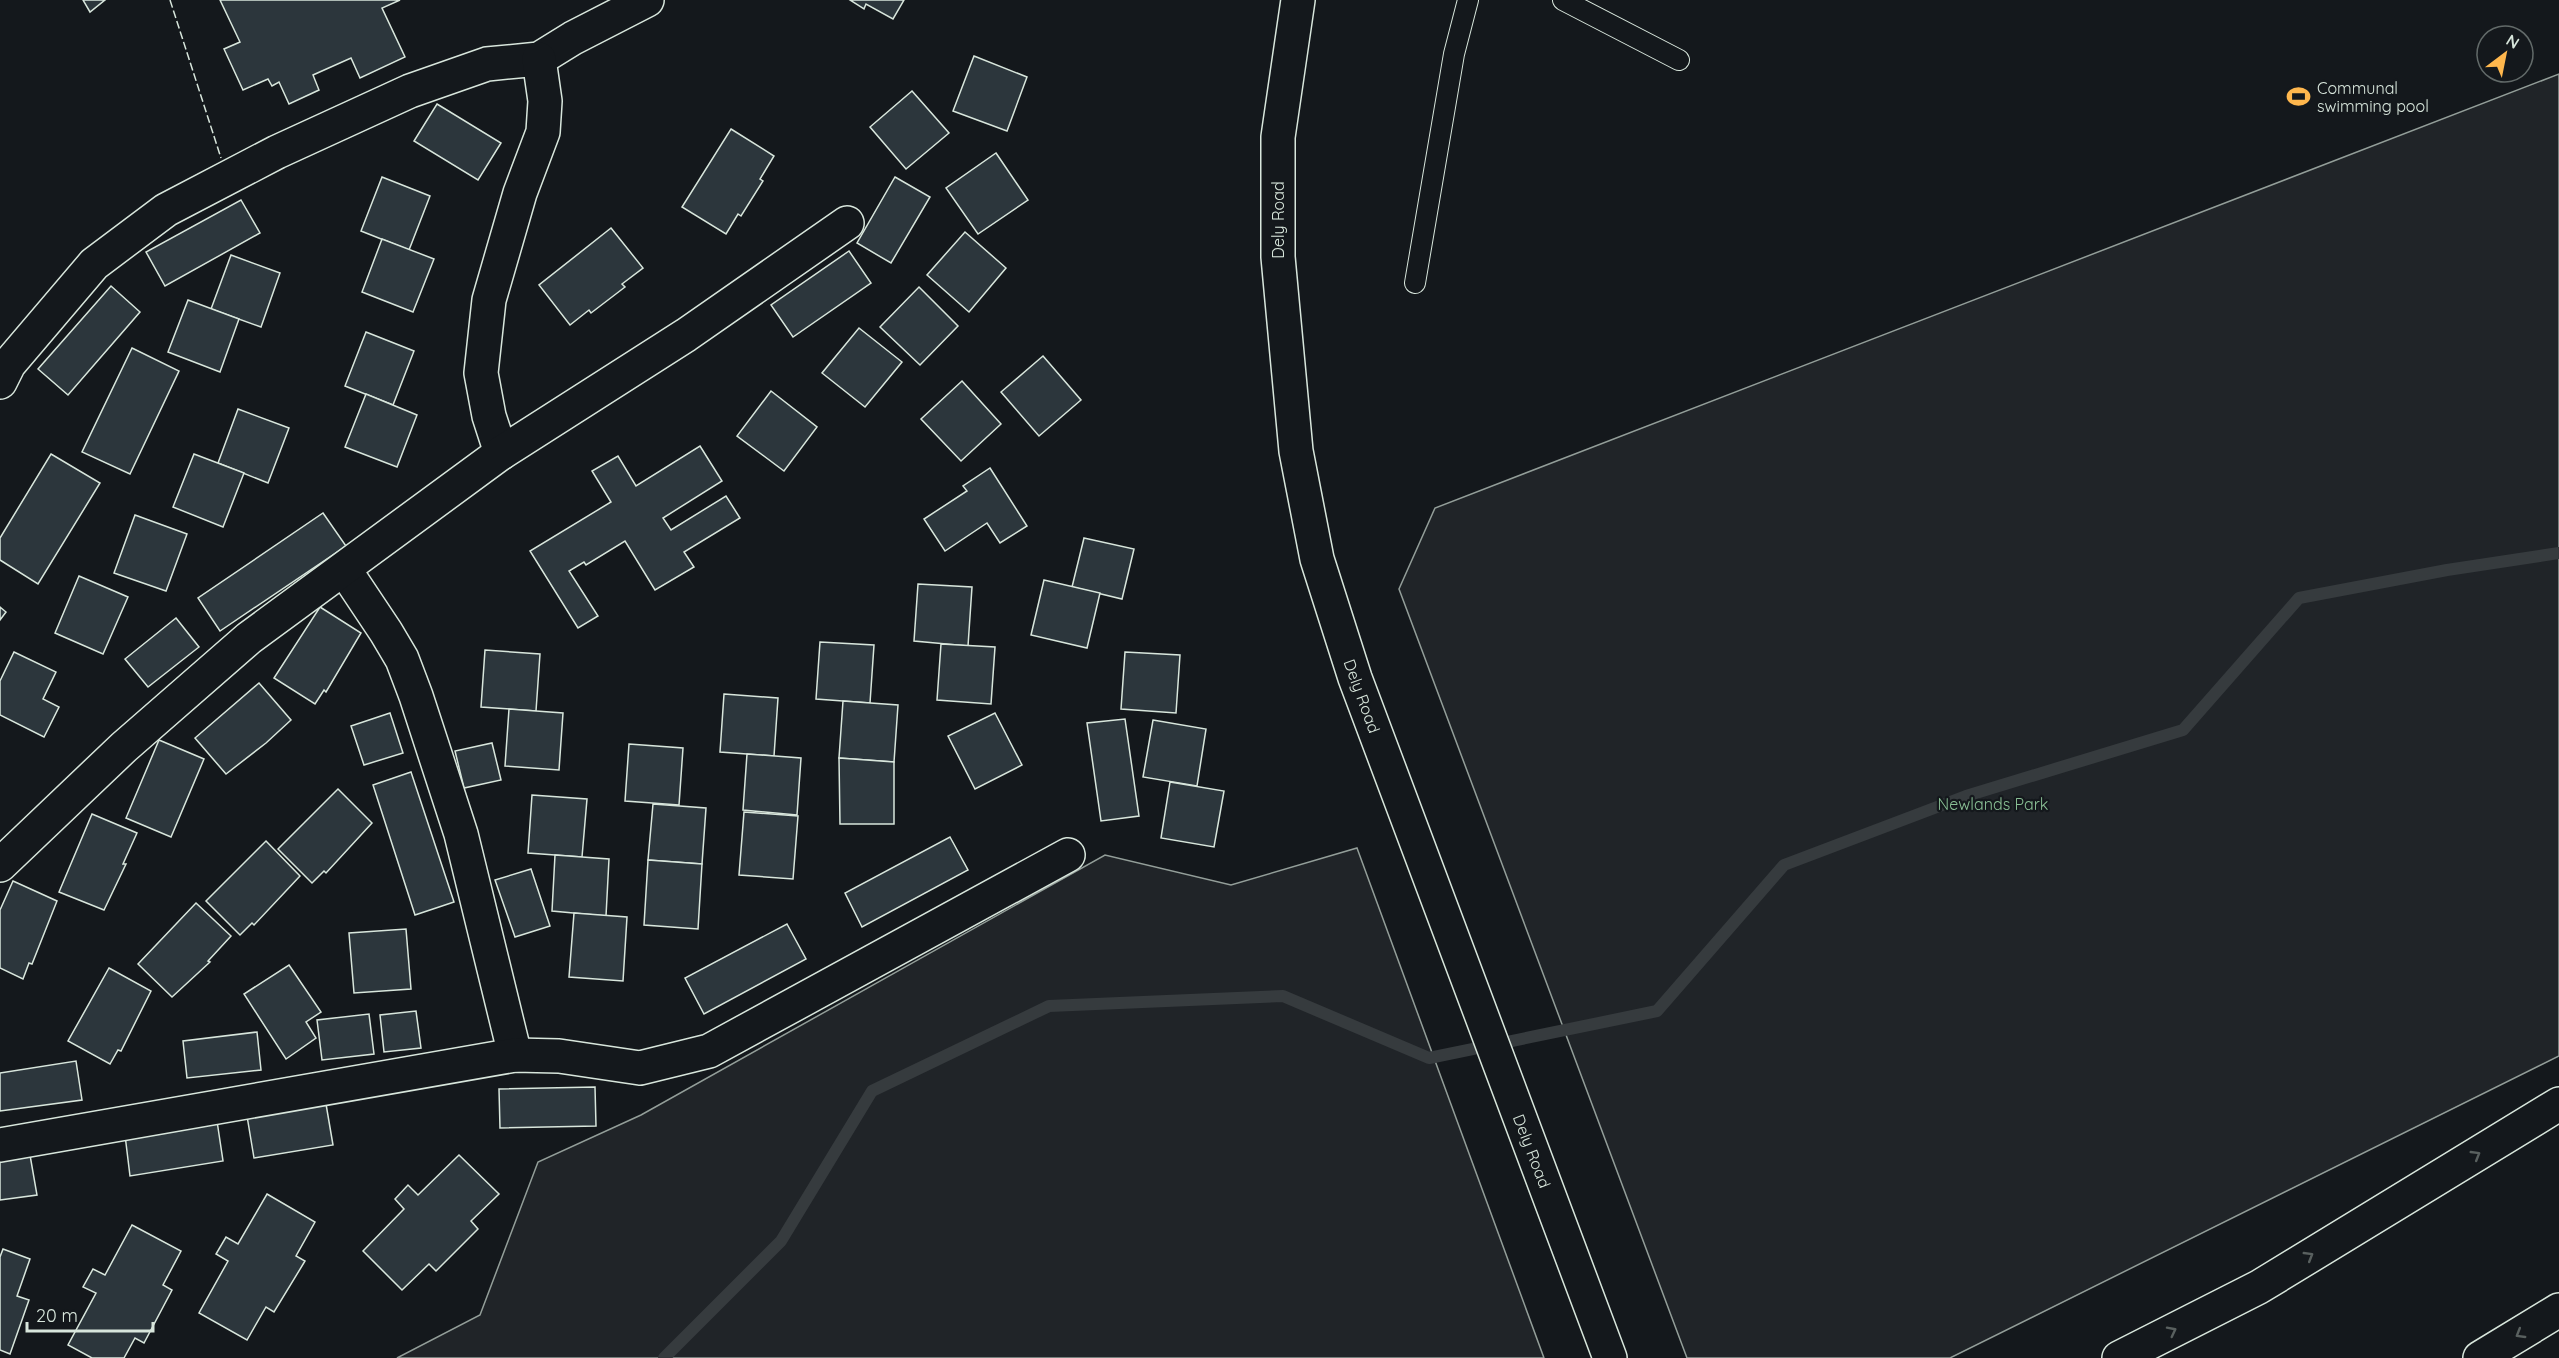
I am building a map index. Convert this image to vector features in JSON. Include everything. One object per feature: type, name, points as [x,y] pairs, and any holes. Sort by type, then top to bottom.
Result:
[{"type":"main road","points":[[0,382],[9,364],[94,264],[166,210],[277,152],[410,91],[487,64],[540,59],[573,38],[647,0]]},
{"type":"main road","name":"Dely Road","points":[[1298,0],[1278,137],[1278,257],[1296,451],[1317,559],[1355,678],[1610,1358]]},
{"type":"main road","points":[[501,453],[489,416],[481,373],[489,300],[520,193],[543,132],[545,101],[540,59]]},
{"type":"main road","points":[[0,865],[124,747],[249,638],[501,453],[686,335],[847,223]]},
{"type":"main road","points":[[344,569],[402,659],[416,696],[461,834],[515,1055]]},
{"type":"main road","points":[[0,1145],[515,1055],[559,1056],[640,1068],[709,1051],[1068,855]]},
{"type":"main road","points":[[2120,1358],[2259,1287],[2559,1104]]},
{"type":"main road","points":[[2480,1358],[2559,1310]]},
{"type":"lane","points":[[1415,283],[1454,54],[1468,0]]},
{"type":"lane","points":[[1563,0],[1679,60]]},
{"type":"green space","name":"Newlands Park","points":[[2559,74],[2559,1056],[1950,1358],[1687,1358],[1399,589],[1435,508]]},
{"type":"green space","points":[[1357,848],[1544,1358],[397,1358],[480,1315],[538,1162],[641,1115],[1105,855],[1231,885]]},
{"type":"building","points":[[83,0],[105,0],[90,12]]},
{"type":"building","points":[[220,0],[400,0],[382,8],[405,57],[360,78],[351,58],[313,75],[319,90],[289,104],[279,82],[272,86],[268,79],[243,90],[224,49],[240,42]]},
{"type":"building","points":[[850,0],[904,0],[893,19],[866,4],[864,9]]},
{"type":"building","points":[[974,56],[1027,77],[1007,131],[953,111]]},
{"type":"building","points":[[912,91],[949,133],[906,169],[870,127]]},
{"type":"building","points":[[437,104],[501,143],[478,180],[414,141]]},
{"type":"building","points":[[731,129],[774,156],[760,179],[763,181],[741,216],[738,214],[726,234],[682,207]]},
{"type":"building","points":[[996,153],[1028,200],[978,234],[946,188]]},
{"type":"building","points":[[382,177],[430,196],[409,250],[361,231]]},
{"type":"building","points":[[895,177],[930,197],[891,263],[857,243]]},
{"type":"building","points":[[241,200],[260,233],[165,286],[146,252]]},
{"type":"building","points":[[611,228],[643,268],[622,284],[625,287],[591,313],[589,310],[570,325],[539,285]]},
{"type":"building","points":[[965,232],[1006,268],[969,312],[927,275]]},
{"type":"building","points":[[382,239],[434,259],[413,312],[362,292]]},
{"type":"building","points":[[849,251],[871,283],[793,337],[771,305]]},
{"type":"building","points":[[231,255],[280,273],[261,327],[211,309]]},
{"type":"building","points":[[111,286],[140,312],[68,395],[38,369]]},
{"type":"building","points":[[919,287],[958,326],[920,365],[880,327]]},
{"type":"building","points":[[188,300],[239,319],[220,372],[168,352]]},
{"type":"building","points":[[859,328],[902,362],[865,407],[822,373]]},
{"type":"building","points":[[366,332],[414,351],[393,405],[345,386]]},
{"type":"building","points":[[132,348],[179,371],[130,474],[82,452]]},
{"type":"building","points":[[1043,356],[1081,400],[1039,436],[1001,392]]},
{"type":"building","points":[[962,381],[1001,424],[961,461],[921,419]]},
{"type":"building","points":[[771,391],[817,427],[784,471],[737,436]]},
{"type":"building","points":[[366,394],[417,415],[397,467],[345,447]]},
{"type":"building","points":[[238,409],[289,428],[268,483],[218,463]]},
{"type":"building","points":[[700,446],[722,481],[663,518],[671,530],[726,496],[740,518],[684,552],[694,567],[655,590],[625,541],[586,565],[584,562],[569,571],[598,616],[578,628],[530,551],[611,502],[592,471],[618,456],[636,486]]},
{"type":"building","points":[[51,454],[100,483],[38,584],[0,560],[0,538]]},
{"type":"building","points":[[194,454],[244,473],[223,527],[173,507]]},
{"type":"building","points":[[990,468],[1027,526],[1000,543],[987,523],[945,551],[924,519],[967,491],[963,486]]},
{"type":"building","points":[[323,513],[346,546],[220,631],[198,598]]},
{"type":"building","points":[[135,515],[187,534],[166,591],[114,573]]},
{"type":"building","points":[[1084,538],[1134,549],[1122,599],[1072,587]]},
{"type":"building","points":[[79,576],[128,597],[103,654],[55,633]]},
{"type":"building","points":[[1044,580],[1100,593],[1087,648],[1031,635]]},
{"type":"building","points":[[918,584],[972,587],[968,646],[914,641]]},
{"type":"building","points":[[0,607],[6,612],[0,620]]},
{"type":"building","points":[[320,607],[361,633],[326,692],[324,690],[315,704],[274,678]]},
{"type":"building","points":[[176,618],[199,647],[148,687],[125,659]]},
{"type":"building","points":[[820,642],[874,645],[870,703],[816,699]]},
{"type":"building","points":[[941,644],[995,647],[991,704],[937,700]]},
{"type":"building","points":[[485,650],[540,654],[536,711],[481,707]]},
{"type":"building","points":[[14,652],[56,672],[43,699],[59,707],[44,737],[0,715],[0,681]]},
{"type":"building","points":[[1125,652],[1180,655],[1176,713],[1121,709]]},
{"type":"building","points":[[259,683],[291,720],[226,774],[195,738]]},
{"type":"building","points":[[724,694],[778,698],[774,756],[720,752]]},
{"type":"building","points":[[843,701],[898,705],[894,762],[839,758]]},
{"type":"building","points":[[509,709],[563,713],[559,770],[505,766]]},
{"type":"building","points":[[390,713],[403,753],[364,765],[351,726]]},
{"type":"building","points":[[995,713],[1022,765],[975,789],[948,736]]},
{"type":"building","points":[[1125,719],[1139,816],[1101,821],[1087,723]]},
{"type":"building","points":[[1153,720],[1206,729],[1197,786],[1143,777]]},
{"type":"building","points":[[159,740],[204,759],[171,837],[126,818]]},
{"type":"building","points":[[492,743],[501,780],[464,788],[455,751]]},
{"type":"building","points":[[629,744],[683,748],[679,805],[625,801]]},
{"type":"building","points":[[747,754],[801,758],[797,815],[743,810]]},
{"type":"building","points":[[839,758],[894,762],[894,824],[840,824]]},
{"type":"building","points":[[411,772],[454,902],[415,915],[373,785]]},
{"type":"building","points":[[1170,782],[1224,791],[1214,847],[1161,838]]},
{"type":"building","points":[[338,789],[372,823],[326,873],[324,871],[312,883],[278,849]]},
{"type":"building","points":[[532,795],[587,799],[582,857],[528,853]]},
{"type":"building","points":[[653,804],[706,808],[702,864],[648,860]]},
{"type":"building","points":[[744,812],[798,816],[793,879],[739,875]]},
{"type":"building","points":[[92,814],[137,833],[123,864],[126,864],[104,910],[59,892]]},
{"type":"building","points":[[950,837],[968,870],[862,927],[845,893]]},
{"type":"building","points":[[266,841],[300,876],[254,925],[252,923],[240,935],[206,901]]},
{"type":"building","points":[[555,855],[609,859],[606,916],[552,911]]},
{"type":"building","points":[[648,860],[702,864],[698,929],[644,925]]},
{"type":"building","points":[[531,869],[550,926],[515,937],[495,880]]},
{"type":"building","points":[[13,881],[57,901],[32,964],[29,963],[23,979],[0,968],[0,910]]},
{"type":"building","points":[[196,903],[231,936],[208,961],[210,962],[172,997],[138,964]]},
{"type":"building","points":[[574,913],[627,917],[623,981],[569,977]]},
{"type":"building","points":[[787,924],[806,959],[704,1014],[685,978]]},
{"type":"building","points":[[406,929],[411,989],[354,993],[349,933]]},
{"type":"building","points":[[289,965],[321,1012],[306,1022],[316,1038],[286,1059],[244,994]]},
{"type":"building","points":[[109,968],[151,991],[121,1051],[118,1050],[110,1064],[68,1041]]},
{"type":"building","points":[[416,1011],[421,1048],[384,1052],[380,1015]]},
{"type":"building","points":[[369,1014],[374,1054],[322,1060],[317,1020]]},
{"type":"building","points":[[257,1032],[261,1070],[187,1078],[183,1041]]},
{"type":"building","points":[[76,1061],[82,1100],[0,1111],[0,1073]]},
{"type":"building","points":[[595,1087],[596,1126],[500,1128],[499,1089]]},
{"type":"building","points":[[326,1104],[333,1145],[254,1158],[247,1116]]},
{"type":"building","points":[[217,1121],[223,1161],[130,1176],[125,1135]]},
{"type":"building","points":[[30,1155],[37,1195],[0,1200],[0,1159]]},
{"type":"building","points":[[459,1155],[499,1194],[471,1221],[478,1229],[436,1271],[429,1264],[402,1290],[363,1251],[404,1209],[395,1199],[408,1185],[418,1195]]},
{"type":"building","points":[[267,1194],[315,1222],[296,1256],[305,1261],[274,1312],[266,1307],[247,1340],[199,1313],[228,1261],[216,1254],[226,1237],[238,1244]]},
{"type":"building","points":[[132,1225],[181,1251],[163,1285],[172,1290],[144,1343],[135,1338],[124,1358],[92,1358],[68,1345],[96,1293],[83,1287],[93,1269],[105,1275]]},
{"type":"building","points":[[3,1249],[30,1259],[17,1296],[29,1300],[10,1354],[0,1350],[0,1257]]},
{"type":"waterway","points":[[664,1358],[781,1241],[872,1091],[1049,1006],[1283,996],[1429,1058],[1657,1011],[1784,865],[1966,796],[2183,730],[2299,598],[2447,570],[2559,553]]},
{"type":"fence","points":[[170,0],[221,158]]},
{"type":"place","name":"Communal swimming pool","points":[[2299,97]]}]
